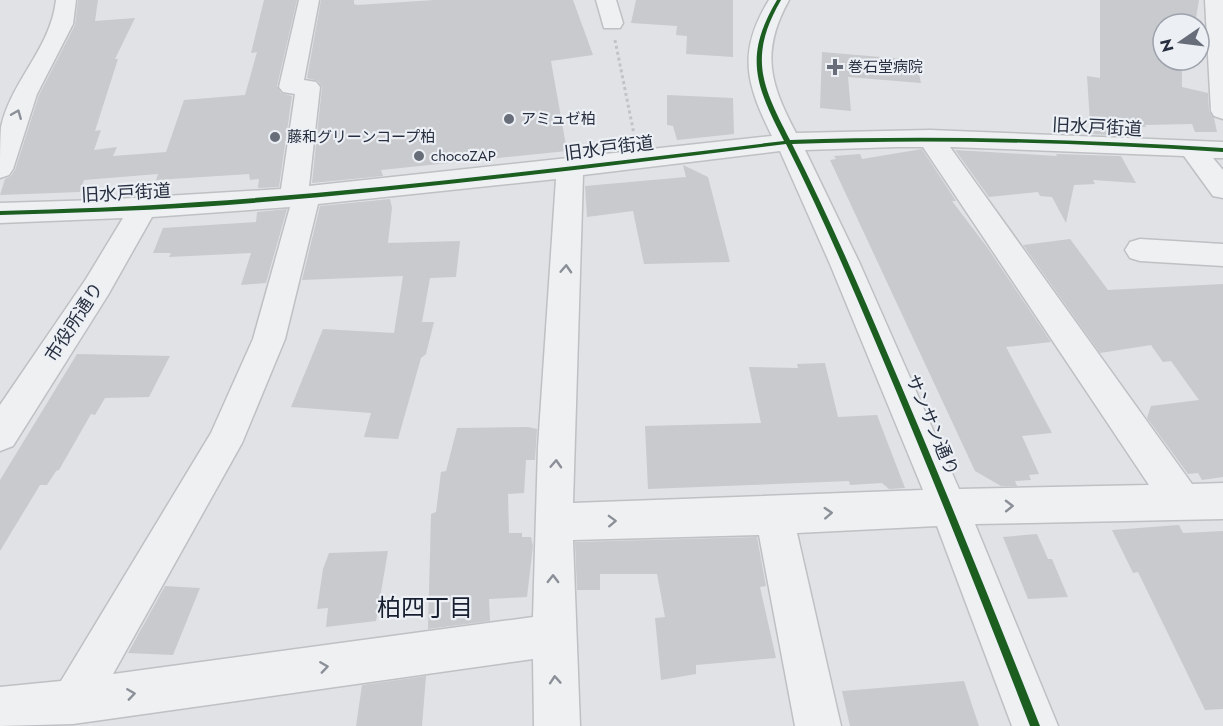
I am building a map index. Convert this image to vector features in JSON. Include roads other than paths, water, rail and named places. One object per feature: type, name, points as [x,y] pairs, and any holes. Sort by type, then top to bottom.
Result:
[{"type":"street","points":[[0,169],[14,122],[26,93],[66,16],[66,0]]},
{"type":"street","points":[[73,702],[224,443],[269,339],[301,195],[308,87],[291,87],[309,0]]},
{"type":"street","points":[[606,0],[612,22]]},
{"type":"street","name":"サンサン通り","points":[[775,0],[760,46],[760,76],[771,108],[834,239],[950,507],[1035,726]]},
{"type":"street","points":[[1215,0],[1223,111]]},
{"type":"street","points":[[930,138],[1183,503]]},
{"type":"street","name":"旧水戸街道","points":[[0,213],[144,207],[301,195],[570,168],[788,142],[930,138],[1094,141],[1223,150]]},
{"type":"street","points":[[1192,148],[1223,189]]},
{"type":"street","points":[[557,726],[552,635],[554,522],[570,168]]},
{"type":"street","name":"市役所通り","points":[[0,435],[97,287],[144,207]]},
{"type":"street","points":[[1140,250],[1223,255]]},
{"type":"street","points":[[554,522],[774,516],[950,507],[1223,501]]},
{"type":"street","points":[[774,516],[818,726]]},
{"type":"street","points":[[0,708],[73,702],[552,635]]},
{"type":"place","name":"巻石堂病院","points":[[835,67]]},
{"type":"place","name":"アミュゼ柏","points":[[509,119]]},
{"type":"place","name":"藤和グリーンコープ柏","points":[[275,137]]},
{"type":"place","name":"chocoZAP","points":[[419,156]]},
{"type":"district","name":"柏四丁目","points":[[425,608]]}]
